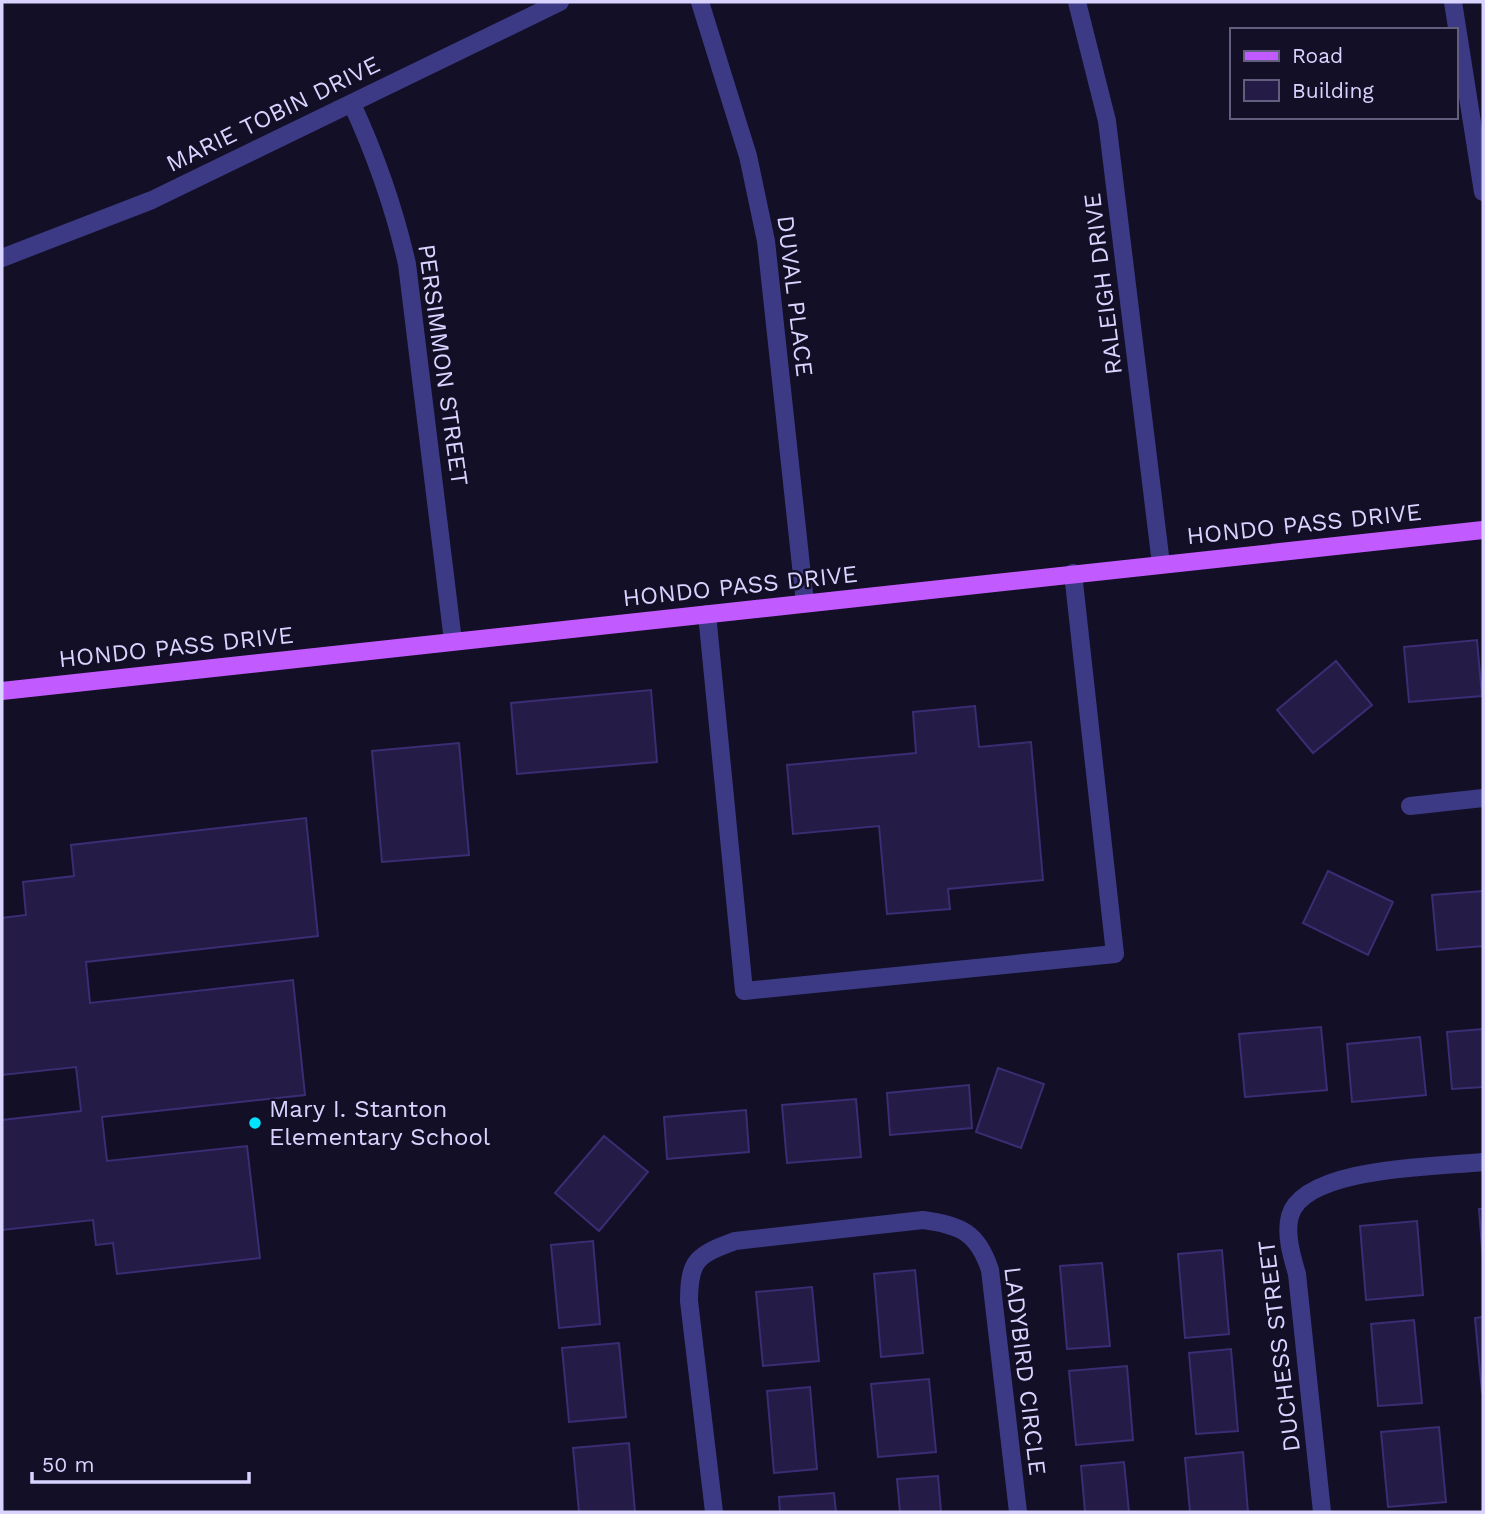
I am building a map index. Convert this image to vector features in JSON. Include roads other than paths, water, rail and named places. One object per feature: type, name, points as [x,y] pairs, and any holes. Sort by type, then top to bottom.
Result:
[{"type":"main road","name":"HONDO PASS DRIVE","points":[[2,691],[1483,530]]},
{"type":"street","name":"MARIE TOBIN DRIVE","points":[[2,258],[152,200],[560,2]]},
{"type":"street","name":"DUVAL PLACE","points":[[700,2],[748,156],[766,242],[805,603]]},
{"type":"street","name":"RALEIGH DRIVE","points":[[1077,2],[1107,121],[1161,564]]},
{"type":"street","points":[[1453,2],[1483,192]]},
{"type":"street","name":"PERSIMMON STREET","points":[[352,104],[381,170],[396,215],[407,264],[453,641]]},
{"type":"street","points":[[707,614],[744,991],[1115,954],[1073,573]]},
{"type":"street","points":[[1410,806],[1483,797]]},
{"type":"street","name":"DUCHESS STREET","points":[[1322,1512],[1297,1274],[1290,1246],[1289,1216],[1297,1202],[1310,1191],[1342,1177],[1483,1162]]},
{"type":"street","name":"LADYBIRD CIRCLE","points":[[714,1512],[689,1301],[689,1274],[693,1263],[711,1250],[735,1241],[923,1220],[946,1223],[972,1235],[985,1255],[990,1270],[1018,1512]]},
{"type":"place","name":"Mary I. Stanton Elementary School","points":[[255,1123]]}]
